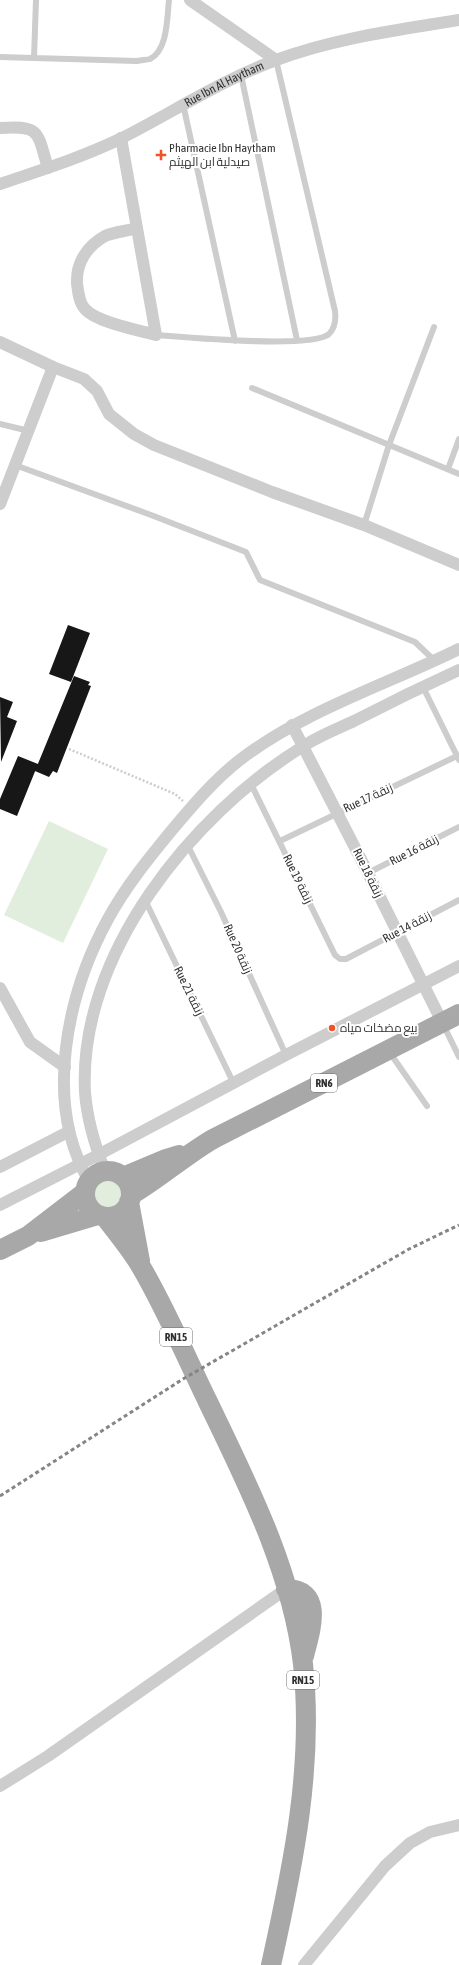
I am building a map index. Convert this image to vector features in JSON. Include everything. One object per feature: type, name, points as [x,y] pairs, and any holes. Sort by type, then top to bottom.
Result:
[{"type":"main road","name":"RN6","points":[[0,1250],[28,1236],[105,1180],[157,1180],[189,1153],[451,1018]]},
{"type":"main road","name":"RN6","points":[[28,1236],[102,1216],[117,1215],[122,1212],[105,1180]]},
{"type":"main road","points":[[102,1216],[88,1206],[105,1180]]},
{"type":"main road","name":"RN15","points":[[105,1180],[140,1265],[246,1478],[262,1517],[286,1589],[303,1664],[305,1735],[300,1817],[291,1875],[271,1965]]},
{"type":"main road","name":"RN15","points":[[102,1216],[140,1265]]},
{"type":"street","points":[[190,0],[276,60]]},
{"type":"street","name":"Rue Ibn Al Haytham","points":[[0,184],[48,168],[121,138],[183,104],[241,75],[276,60],[349,39],[459,20]]},
{"type":"street","points":[[0,128],[21,126],[31,129],[38,135],[48,168]]},
{"type":"street","points":[[121,138],[137,228],[156,335],[94,316],[84,308],[78,292],[77,278],[79,263],[87,250],[105,236],[137,228]]},
{"type":"street","points":[[0,342],[53,367],[84,378],[97,392],[109,414],[134,434],[154,445],[272,492],[364,525],[459,565]]},
{"type":"street","points":[[0,504],[3,488],[15,465],[53,367]]},
{"type":"street","points":[[105,1180],[68,1126],[64,1103],[67,1037],[76,1000],[96,947],[108,920],[125,891],[146,862],[203,793],[239,760],[292,725],[459,649]]},
{"type":"street","points":[[105,1180],[89,1119],[85,1092],[87,1048],[102,983],[116,949],[145,900],[188,846],[208,824],[250,784],[303,746],[459,670]]},
{"type":"street","name":"Rue 18 زنقة","points":[[292,725],[423,983],[451,1018]]},
{"type":"street","points":[[0,1205],[105,1180],[233,1082],[423,983],[459,966]]},
{"type":"street","points":[[0,988],[30,1042],[65,1067]]},
{"type":"street","points":[[0,1167],[66,1133]]},
{"type":"street","points":[[0,1786],[48,1756],[286,1589]]},
{"type":"street","points":[[304,1965],[385,1866],[410,1843],[430,1832],[459,1825]]},
{"type":"lane","points":[[34,58],[36,0]]},
{"type":"lane","points":[[0,57],[137,61],[150,59],[158,52],[163,41],[169,0]]},
{"type":"lane","points":[[156,335],[235,341],[297,340],[323,337],[329,334],[335,323],[335,311],[276,60]]},
{"type":"lane","points":[[241,75],[297,340]]},
{"type":"lane","points":[[183,104],[235,341]]},
{"type":"lane","points":[[364,525],[389,445],[434,327]]},
{"type":"lane","points":[[252,388],[459,474]]},
{"type":"lane","points":[[0,424],[28,431]]},
{"type":"lane","points":[[448,469],[459,439]]},
{"type":"lane","points":[[15,465],[246,552],[260,580],[415,642],[435,661]]},
{"type":"lane","points":[[423,687],[458,758]]},
{"type":"lane","name":"Rue 17 زنقة","points":[[280,841],[337,813],[458,758]]},
{"type":"lane","name":"Rue 19 زنقة","points":[[250,784],[280,841],[335,955],[340,959],[354,954]]},
{"type":"lane","name":"Rue 16 زنقة","points":[[368,873],[459,827]]},
{"type":"lane","name":"Rue 20 زنقة","points":[[188,846],[221,912],[286,1055]]},
{"type":"lane","name":"Rue 21 زنقة","points":[[145,900],[233,1082]]},
{"type":"lane","name":"Rue 14 زنقة","points":[[354,954],[459,900]]},
{"type":"lane","points":[[451,1018],[459,1057]]},
{"type":"lane","points":[[389,1050],[427,1106]]},
{"type":"path","points":[[69,749],[174,794],[191,807]]},
{"type":"green space","points":[[49,821],[108,849],[63,943],[4,915]]},
{"type":"green space","points":[[110,1177],[119,1182],[123,1187],[123,1201],[119,1206],[114,1210],[104,1211],[100,1210],[91,1201],[90,1191],[91,1187],[100,1178]]},
{"type":"building","points":[[68,625],[90,633],[71,682],[49,674]]},
{"type":"building","points":[[74,676],[90,682],[88,685],[91,686],[57,773],[53,771],[49,777],[35,771]]},
{"type":"building","points":[[0,697],[13,702],[7,717],[17,721],[1,762]]},
{"type":"building","points":[[18,756],[38,764],[17,816],[0,809],[0,799]]},
{"type":"railway","points":[[0,1496],[183,1379],[409,1249],[459,1225]]},
{"type":"place","name":"Pharmacie Ibn Haytham صيدلية ابن الهيثم","points":[[161,155]]},
{"type":"place","name":"بيع مضخات مياه","points":[[332,1028]]}]
